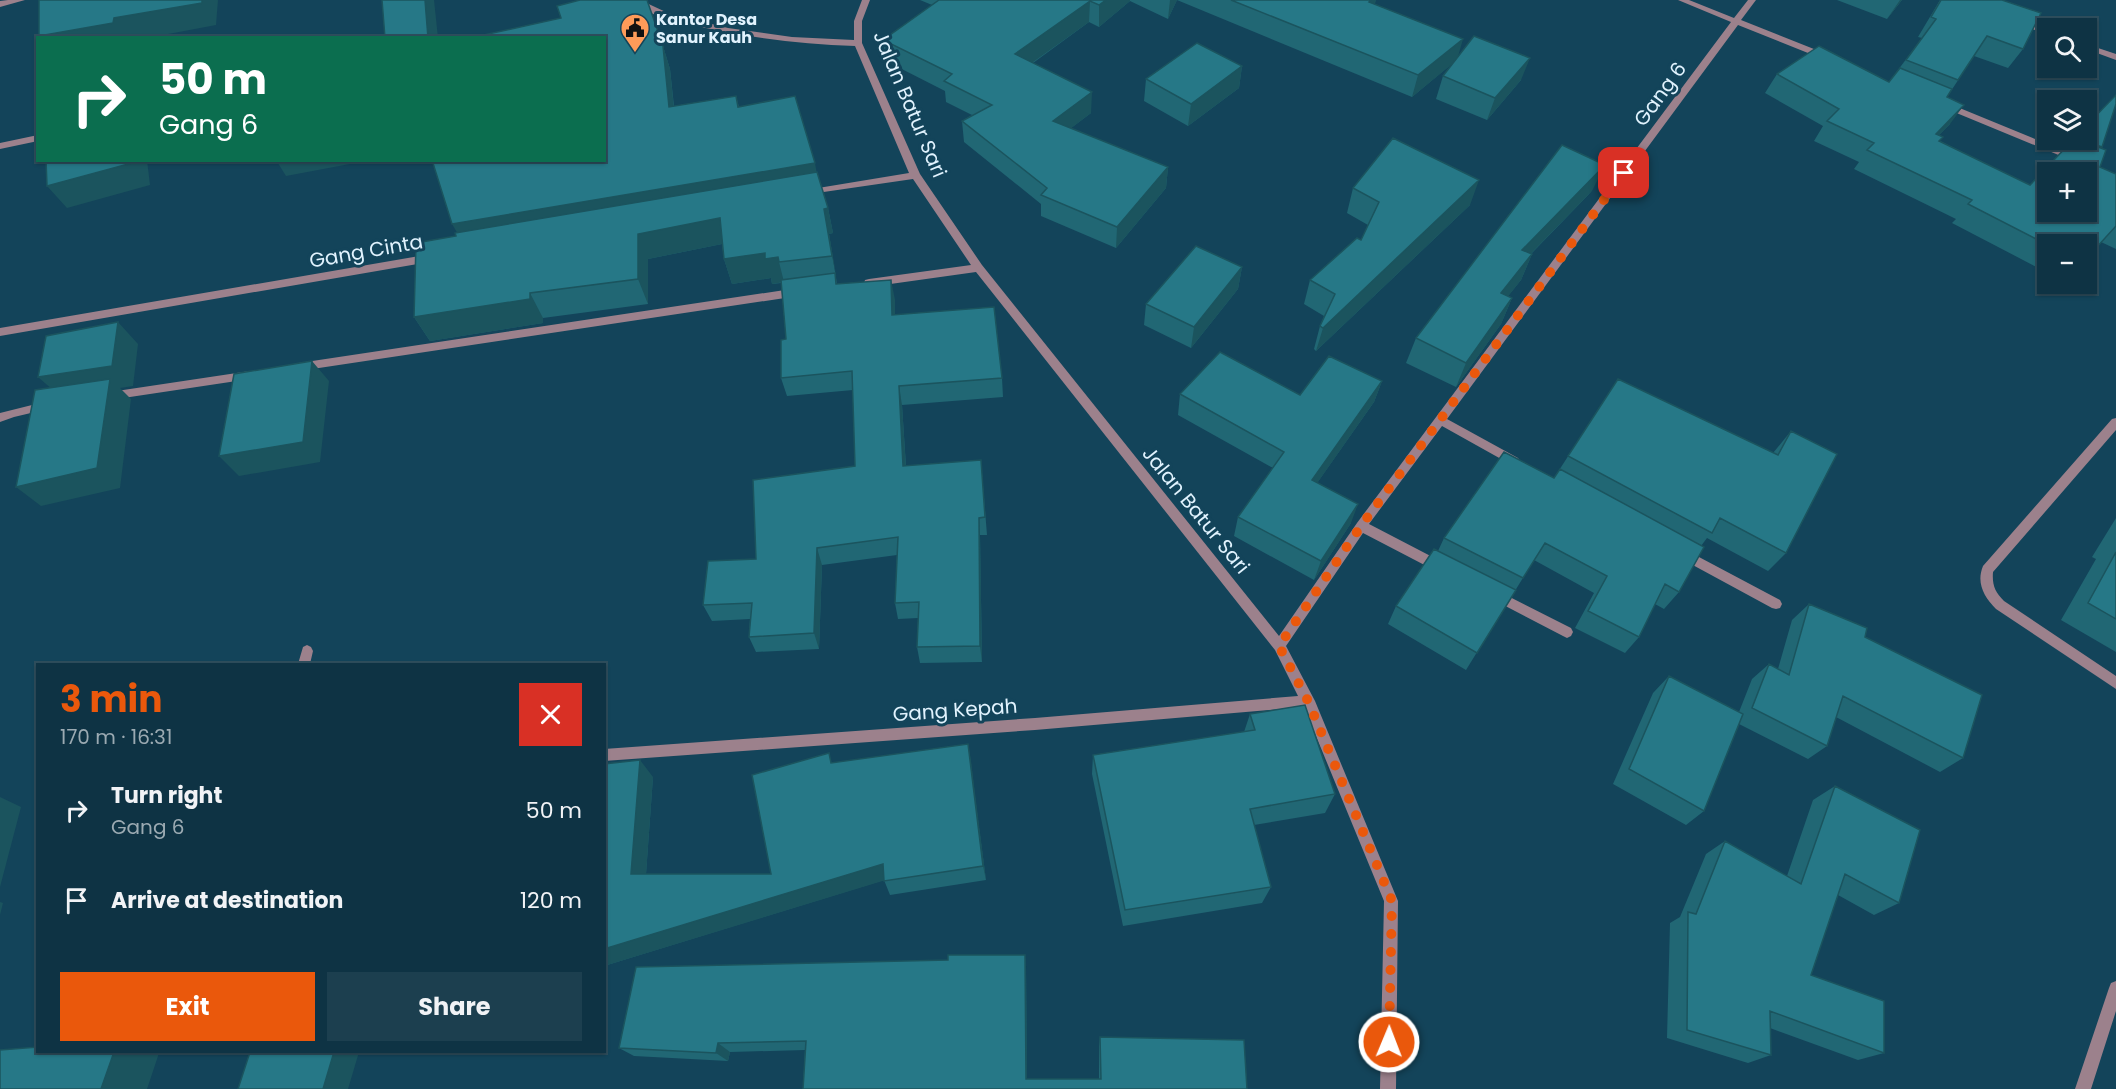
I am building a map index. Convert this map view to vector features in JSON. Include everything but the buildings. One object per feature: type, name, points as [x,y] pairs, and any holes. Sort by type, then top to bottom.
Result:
[{"type":"street","points":[[0,4],[21,0]]},
{"type":"street","name":"Jalan Batur Sari","points":[[866,0],[858,21],[858,43],[915,175],[978,268],[1279,646],[1308,701],[1392,901],[1388,1089]]},
{"type":"street","points":[[1682,0],[1834,60]]},
{"type":"street","name":"Gang 6","points":[[1279,646],[1361,526],[1442,421],[1752,0]]},
{"type":"street","points":[[625,5],[635,1],[661,14],[769,39],[858,43]]},
{"type":"street","points":[[2014,20],[2037,28]]},
{"type":"street","points":[[2097,50],[2116,57]]},
{"type":"street","points":[[1931,100],[2084,162]]},
{"type":"street","points":[[0,146],[36,138]]},
{"type":"street","points":[[797,195],[915,175]]},
{"type":"street","name":"Gang Cinta","points":[[0,332],[446,255]]},
{"type":"street","points":[[853,285],[978,268]]},
{"type":"street","points":[[284,369],[807,291]]},
{"type":"street","points":[[96,398],[261,373]]},
{"type":"street","points":[[0,418],[12,413],[61,403]]},
{"type":"street","points":[[1442,421],[1525,467]]},
{"type":"street","points":[[2116,422],[1987,570],[1986,581],[1988,593],[2000,604],[2116,683]]},
{"type":"street","points":[[1361,526],[1454,574]]},
{"type":"street","points":[[1671,547],[1776,604]]},
{"type":"street","points":[[1485,590],[1567,632]]},
{"type":"street","points":[[304,663],[307,651]]},
{"type":"street","name":"Gang Kepah","points":[[606,755],[1047,723],[1308,701]]},
{"type":"street","points":[[2083,1089],[2116,988]]},
{"type":"place","name":"Kantor Desa Sanur Kauh","points":[[635,54]]},
{"type":"route","points":[[1389,1042],[1392,901],[1308,701],[1279,646],[1361,526],[1442,421],[1624,173]]}]
